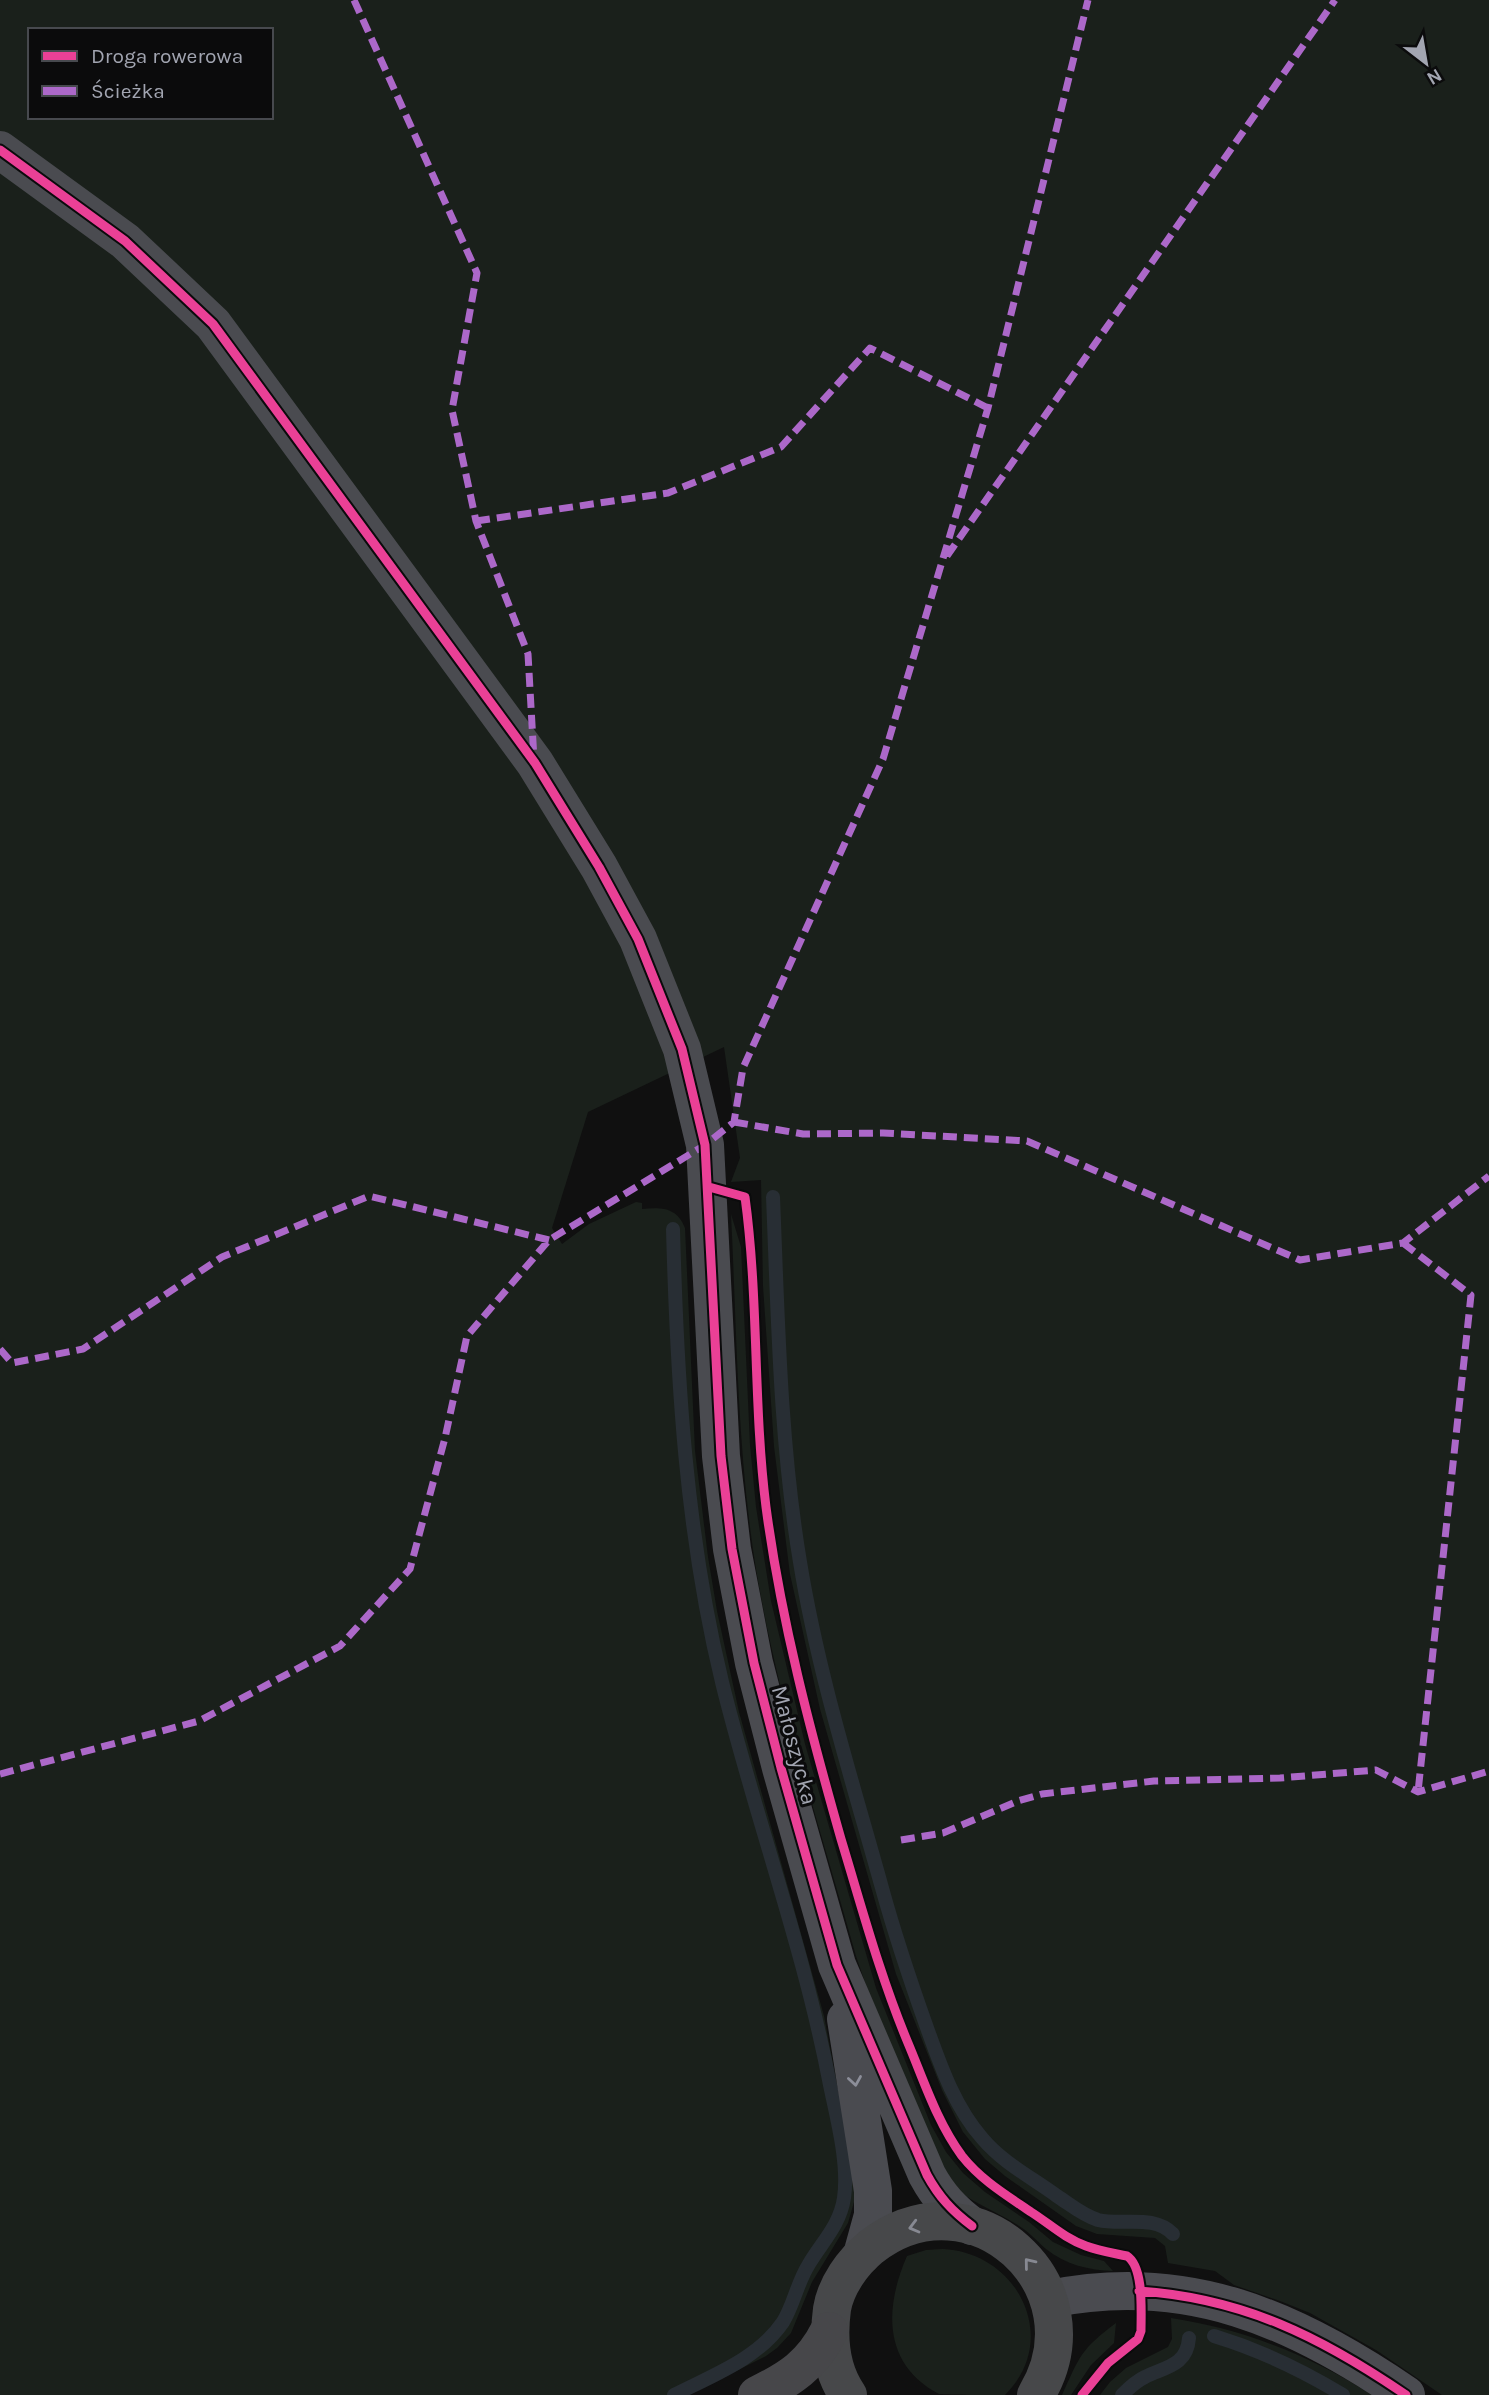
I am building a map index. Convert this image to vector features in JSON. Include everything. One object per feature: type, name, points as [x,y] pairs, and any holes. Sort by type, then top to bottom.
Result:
[{"type":"highway","points":[[757,2395],[790,2377],[808,2363],[820,2349],[829,2331]]},
{"type":"main road","points":[[848,2395],[832,2359],[829,2331],[833,2303],[845,2277],[862,2255],[885,2237],[912,2226],[960,2222],[984,2229],[1006,2241],[1024,2257],[1040,2277],[1050,2299],[1055,2326],[1053,2354],[1045,2381],[1036,2395]]},
{"type":"street","name":"Małoszycka","points":[[0,150],[125,241],[213,324],[535,763],[638,939],[682,1049],[705,1145],[721,1456],[741,1603],[766,1713],[837,1965],[873,2191],[873,2215],[862,2255]]},
{"type":"street","name":"Małoszycka","points":[[837,1965],[927,2175],[939,2196],[954,2213],[972,2226]]},
{"type":"street","points":[[1050,2299],[1133,2291],[1193,2297],[1230,2305],[1270,2318],[1323,2343],[1359,2363],[1406,2395]]},
{"type":"shaded area","points":[[0,0],[1489,0],[1489,2395],[1442,2395],[1376,2350],[1310,2313],[1234,2285],[1215,2271],[1168,2263],[1165,2246],[1155,2238],[1097,2234],[1076,2226],[1005,2176],[985,2159],[963,2132],[942,2090],[896,1974],[820,1709],[790,1574],[774,1446],[763,1286],[761,1180],[731,1182],[740,1158],[724,1047],[588,1112],[552,1228],[562,1244],[589,1224],[636,1202],[642,1203],[642,1209],[656,1208],[673,1212],[685,1228],[695,1451],[717,1611],[739,1712],[824,2016],[854,2173],[854,2202],[848,2223],[812,2282],[791,2333],[766,2356],[688,2395],[0,2395]]},
{"type":"shaded area","points":[[731,1214],[741,1247],[750,1445],[756,1507],[771,1601],[805,1744],[876,1988],[931,2125],[946,2152],[963,2173],[1053,2242],[1081,2255],[1104,2261],[1113,2271],[1087,2268],[1062,2259],[1020,2227],[950,2184],[868,1991],[788,1715],[756,1569],[741,1437]]},
{"type":"shaded area","points":[[943,2249],[970,2254],[993,2266],[1011,2282],[1024,2303],[1030,2326],[1030,2350],[1022,2373],[1005,2395],[939,2394],[921,2382],[907,2367],[898,2351],[893,2334],[892,2315],[899,2276],[907,2256],[926,2250]]},
{"type":"shaded area","points":[[1171,2318],[1224,2329],[1275,2346],[1325,2368],[1372,2395],[1100,2395],[1126,2368],[1168,2347],[1172,2339]]},
{"type":"shaded area","points":[[1116,2323],[1114,2343],[1091,2365],[1071,2395],[1062,2395],[1082,2354]]},
{"type":"waterway","points":[[773,1197],[784,1426],[793,1517],[807,1603],[836,1726],[887,1906],[937,2055],[972,2126],[990,2147],[1008,2162],[1092,2218],[1108,2222],[1147,2222],[1173,2234]]},
{"type":"waterway","points":[[673,1229],[685,1457],[710,1626],[735,1732],[807,1983],[842,2142],[845,2171],[844,2198],[839,2217],[805,2271],[783,2322],[773,2335],[747,2356],[674,2395]]},
{"type":"waterway","points":[[1214,2336],[1280,2361],[1343,2395]]},
{"type":"waterway","points":[[1122,2395],[1139,2381],[1179,2360],[1189,2338]]},
{"type":"marked path","points":[[354,0],[477,273],[452,410],[476,521],[528,654],[534,760]]},
{"type":"marked path","points":[[0,1774],[199,1721],[340,1646],[410,1569],[445,1438],[467,1336],[549,1240],[705,1145],[734,1122],[743,1068],[883,759],[988,408],[1088,0]]},
{"type":"marked path","points":[[947,556],[1335,0]]},
{"type":"marked path","points":[[476,521],[668,493],[781,447],[870,348],[988,408]]},
{"type":"marked path","points":[[734,1122],[803,1134],[883,1133],[1027,1141],[1300,1260],[1403,1243],[1489,1176]]},
{"type":"marked path","points":[[0,1349],[12,1363],[83,1349],[222,1257],[369,1196],[549,1240]]},
{"type":"marked path","points":[[1403,1243],[1471,1295],[1418,1792]]},
{"type":"marked path","points":[[901,1840],[943,1833],[1018,1801],[1042,1794],[1154,1781],[1280,1778],[1376,1770],[1418,1792],[1489,1771]]},
{"type":"cycle path","points":[[0,150],[125,241],[213,324],[535,763],[599,867],[638,939],[682,1049],[705,1145],[721,1456],[732,1549],[754,1663],[781,1768],[837,1965],[927,2175],[946,2203],[972,2226]]},
{"type":"cycle path","points":[[709,1187],[745,1197],[752,1274],[759,1430],[772,1549],[797,1674],[829,1798],[898,2018],[938,2115],[969,2165],[994,2187],[1064,2235],[1091,2248],[1127,2256],[1139,2279],[1141,2331],[1138,2339],[1108,2363],[1082,2395]]},
{"type":"cycle path","points":[[1139,2291],[1213,2302],[1280,2324],[1343,2355],[1406,2395]]}]
